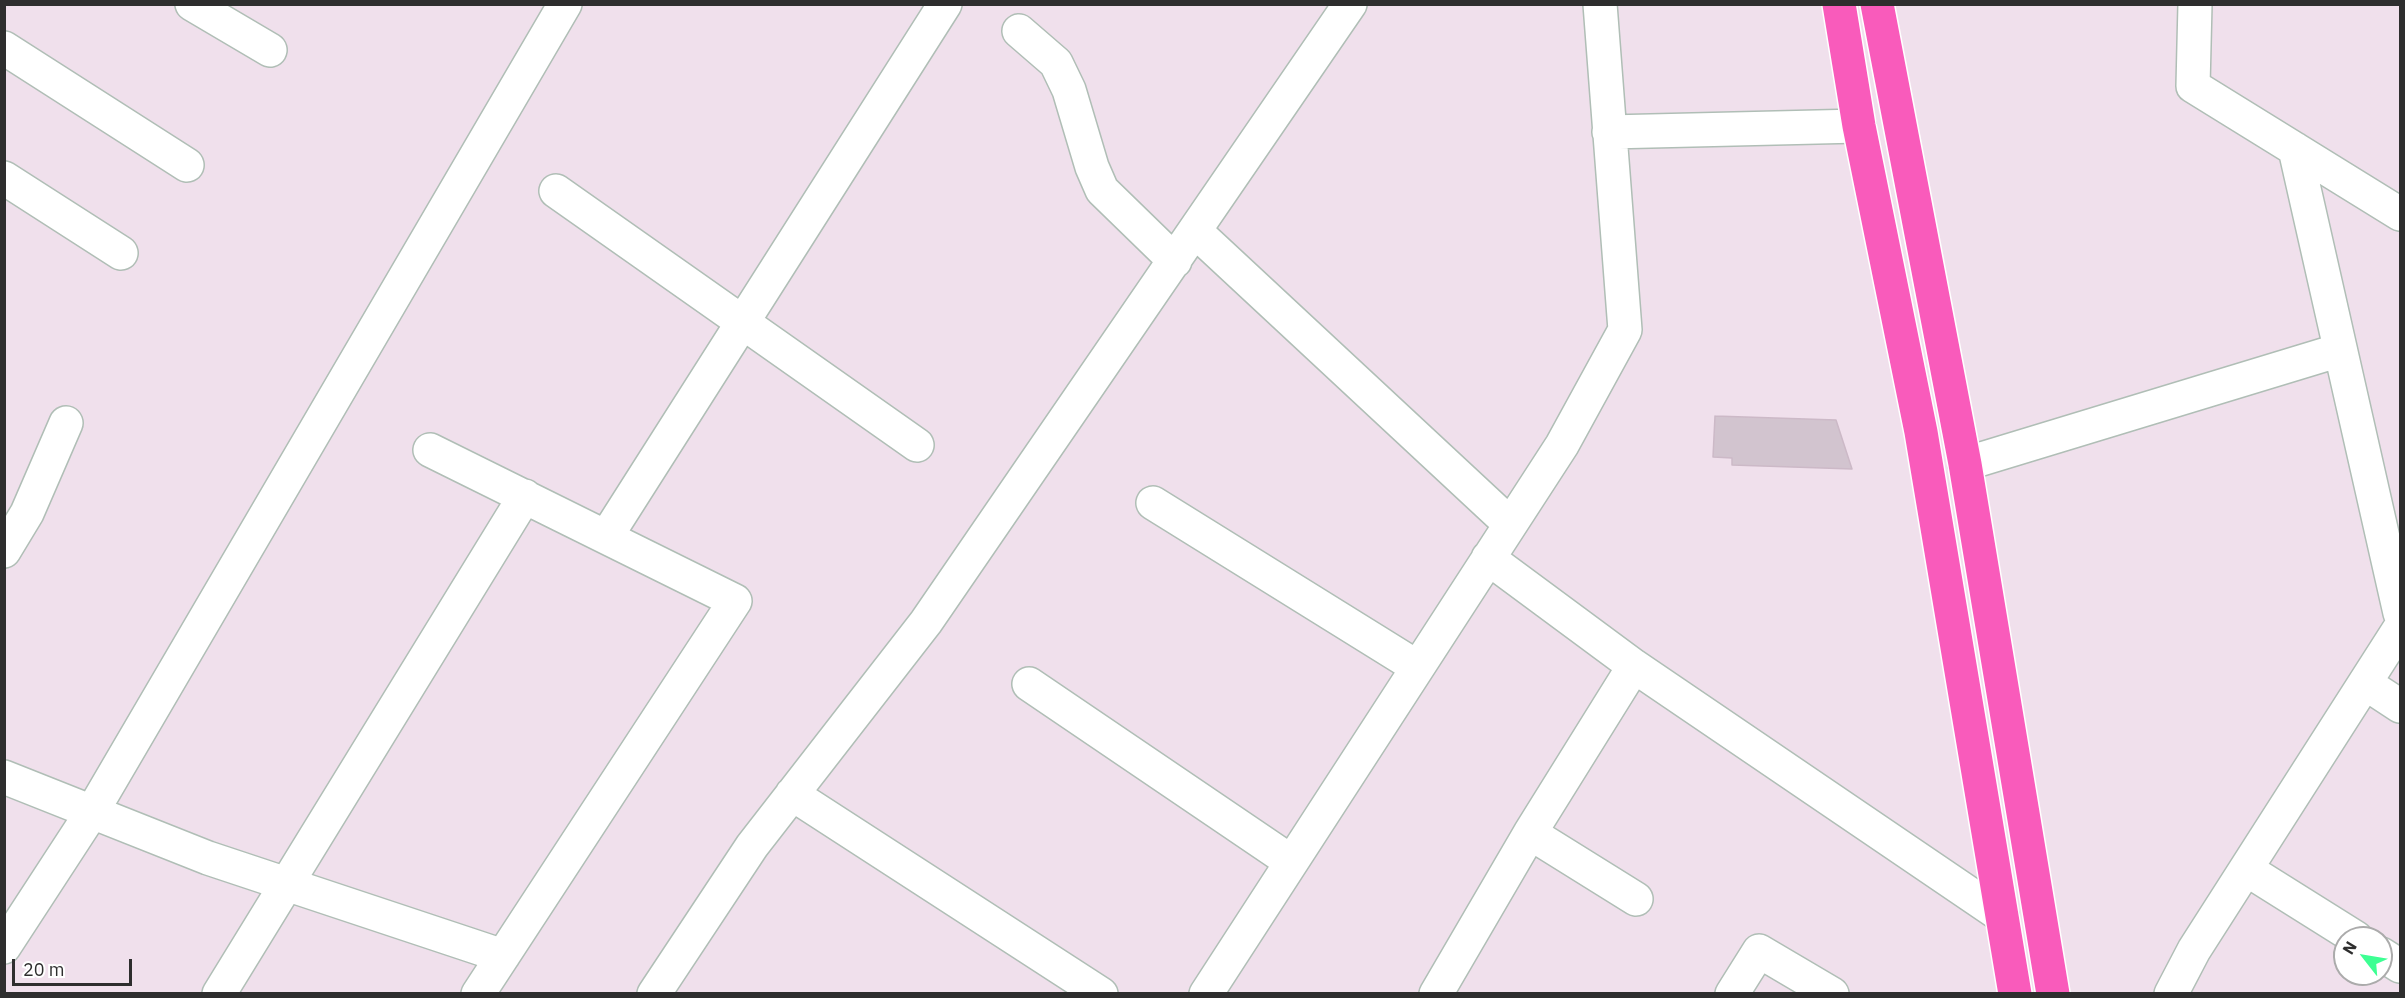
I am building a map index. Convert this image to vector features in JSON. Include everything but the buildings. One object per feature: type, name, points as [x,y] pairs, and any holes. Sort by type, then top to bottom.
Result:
[{"type":"main road","points":[[1839,4],[1859,126],[1922,432],[2015,993]]},
{"type":"main road","points":[[1877,4],[1965,464],[2053,993]]},
{"type":"street","points":[[192,4],[270,50]]},
{"type":"street","points":[[4,947],[92,812],[565,4]]},
{"type":"street","points":[[606,537],[945,4]]},
{"type":"street","points":[[660,991],[752,846],[926,622],[1350,4]]},
{"type":"street","points":[[1206,993],[1562,445],[1625,330],[1600,4]]},
{"type":"street","points":[[2195,4],[2193,86],[2400,214]]},
{"type":"street","points":[[1019,31],[1056,63],[1065,81],[1092,167],[1102,190],[1175,261]]},
{"type":"street","points":[[4,48],[187,165]]},
{"type":"street","points":[[1609,132],[1859,126]]},
{"type":"street","points":[[2295,149],[2400,613]]},
{"type":"street","points":[[4,178],[121,253]]},
{"type":"street","points":[[556,191],[917,445]]},
{"type":"street","points":[[1195,231],[1510,524]]},
{"type":"street","points":[[1965,464],[2340,350]]},
{"type":"street","points":[[4,551],[27,513],[66,423]]},
{"type":"street","points":[[430,450],[735,601],[478,993]]},
{"type":"street","points":[[219,993],[525,496]]},
{"type":"street","points":[[1153,503],[1417,667]]},
{"type":"street","points":[[1488,558],[1634,666],[2002,916]]},
{"type":"street","points":[[2171,993],[2194,950],[2400,628]]},
{"type":"street","points":[[1436,993],[1530,833],[1634,666]]},
{"type":"street","points":[[2365,683],[2400,706]]},
{"type":"street","points":[[1029,684],[1290,861]]},
{"type":"street","points":[[4,777],[208,858],[503,956]]},
{"type":"street","points":[[792,794],[1101,993]]},
{"type":"street","points":[[1530,833],[1636,899]]},
{"type":"street","points":[[2246,868],[2337,926]]},
{"type":"street","points":[[1732,993],[1759,951],[1832,993]]}]
